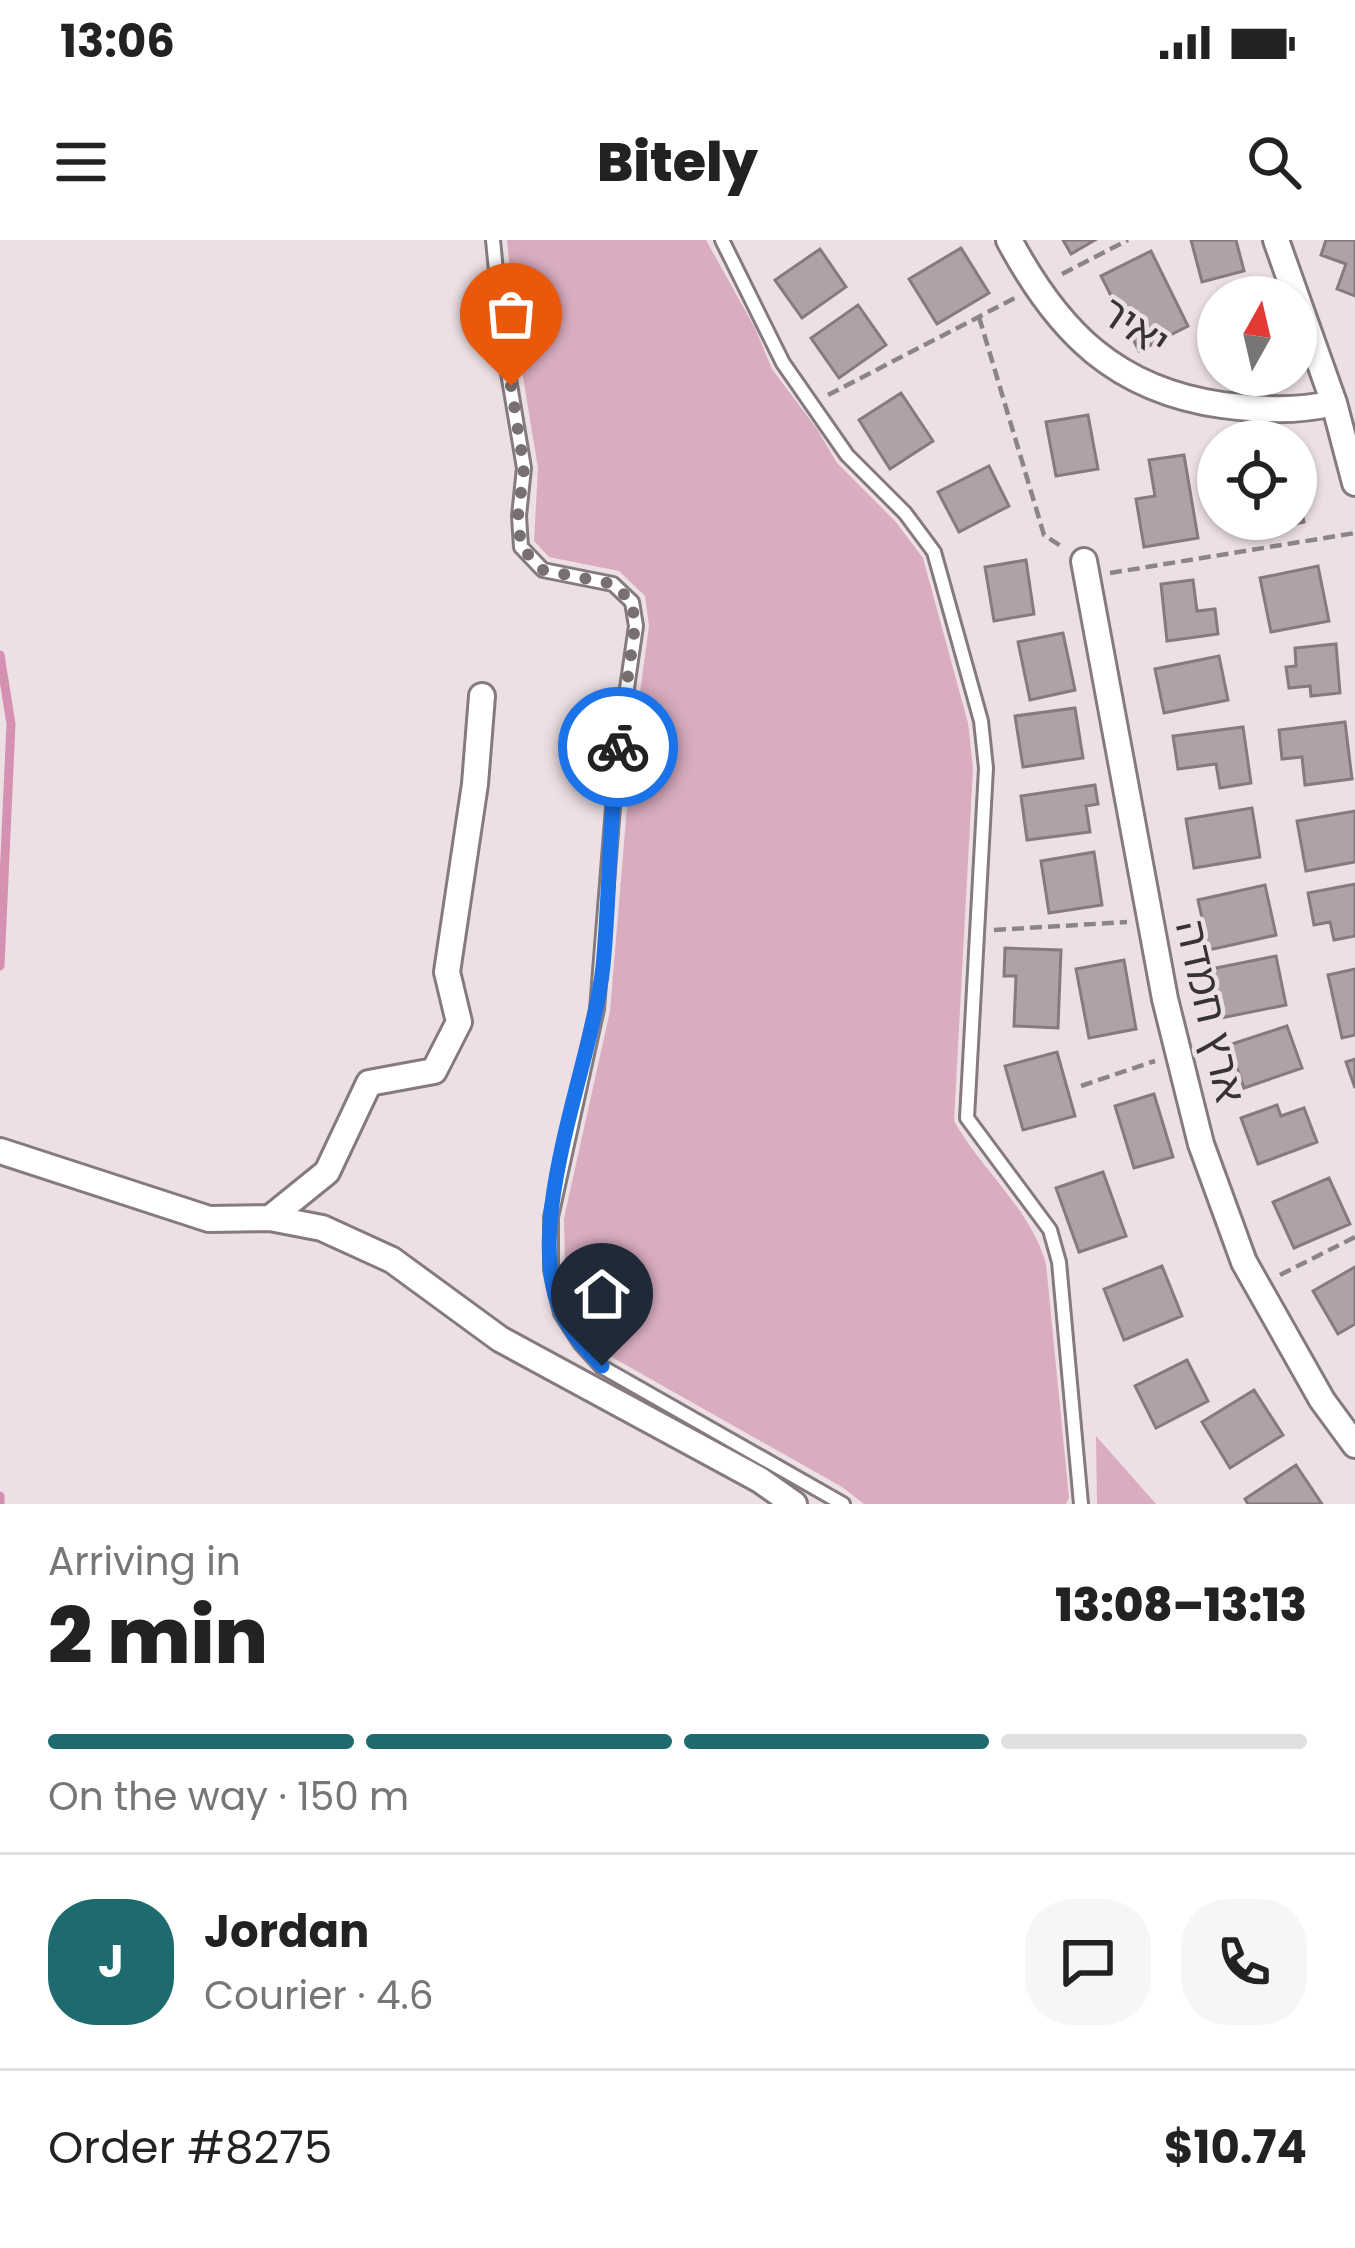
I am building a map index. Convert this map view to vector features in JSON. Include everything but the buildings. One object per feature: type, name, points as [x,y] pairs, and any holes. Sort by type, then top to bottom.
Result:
[{"type":"street","name":"יאיר","points":[[1009,240],[1036,287],[1069,330],[1104,362],[1145,385],[1191,400],[1258,410],[1298,411],[1344,401]]},
{"type":"street","points":[[1276,240],[1344,401],[1355,483]]},
{"type":"street","name":"ארץ חמדה","points":[[1085,569],[1177,1054],[1224,1213],[1257,1286],[1322,1400],[1355,1445]]},
{"type":"street","points":[[270,1218],[327,1172],[369,1083],[434,1071],[459,1022],[447,972],[475,784],[482,696]]},
{"type":"street","points":[[0,1151],[209,1219],[270,1218],[322,1228],[392,1259],[500,1340],[760,1480],[794,1504]]},
{"type":"lane","points":[[493,240],[503,343],[524,468],[518,516],[521,547],[543,570],[613,584],[632,602],[635,626],[617,758],[597,1009],[550,1217],[551,1270],[561,1313],[580,1344],[602,1366],[843,1504]]},
{"type":"lane","points":[[722,240],[783,362],[847,455],[904,513],[934,553],[947,589],[981,721],[986,768],[968,1118],[1050,1230],[1061,1280],[1081,1504]]},
{"type":"path","points":[[812,403],[1128,240]]},
{"type":"path","points":[[979,317],[1044,535],[1085,569],[1355,533]]},
{"type":"path","points":[[977,931],[1150,920]]},
{"type":"path","points":[[1081,1086],[1177,1054]]},
{"type":"path","points":[[1257,1286],[1355,1237]]},
{"type":"shaded area","points":[[507,240],[706,240],[772,369],[837,463],[895,521],[923,558],[968,723],[973,768],[954,1121],[1029,1225],[1046,1264],[1066,1504],[864,1504],[842,1487],[610,1356],[573,1308],[565,1268],[564,1218],[610,1011],[631,759],[649,626],[645,596],[619,571],[549,557],[534,541],[538,468],[517,341]]},
{"type":"shaded area","points":[[1096,1436],[1156,1504],[1097,1504]]},
{"type":"waterway","points":[[0,655],[11,724],[0,966]]},
{"type":"waterway","points":[[0,1496],[0,1504]]},
{"type":"way so far","points":[[511,386],[524,468],[518,516],[521,547],[543,570],[613,584],[632,602],[635,626],[618,747]]},
{"type":"route","points":[[602,1366],[580,1344],[561,1313],[551,1270],[550,1217],[597,1009],[618,747]]}]
